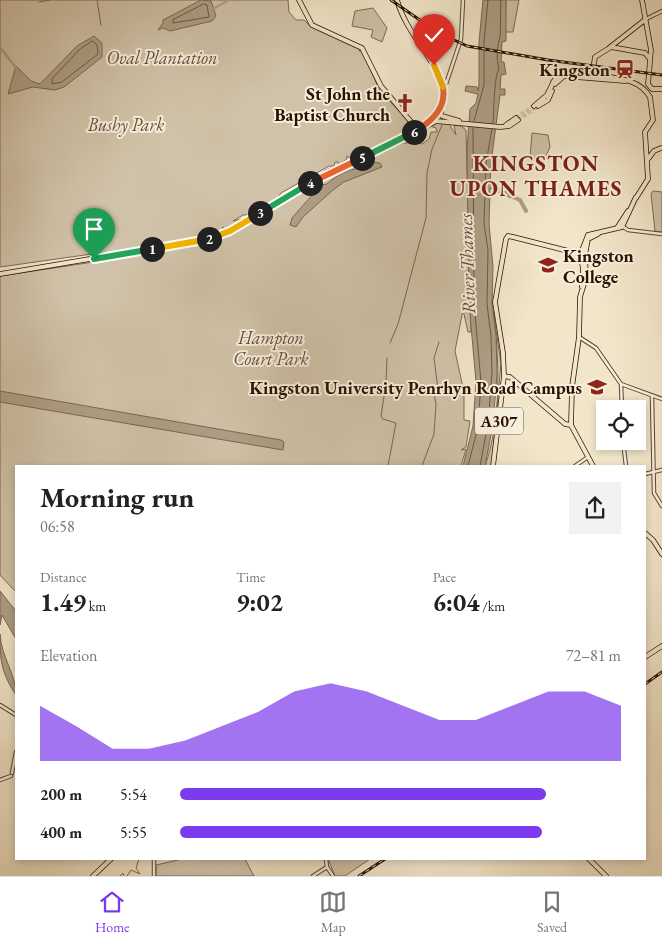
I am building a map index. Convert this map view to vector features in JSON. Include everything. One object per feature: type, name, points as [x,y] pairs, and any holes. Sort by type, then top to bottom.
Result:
[{"type":"main road","points":[[299,0],[308,20],[313,26],[363,50],[381,86],[418,130]]},
{"type":"main road","points":[[642,0],[647,24],[650,59],[648,84],[652,88],[662,89]]},
{"type":"main road","points":[[398,1],[407,24],[434,66],[443,86],[439,117]]},
{"type":"main road","points":[[592,465],[571,425],[572,387],[579,337],[582,294],[586,277],[582,256],[587,236],[618,227],[646,183],[648,161],[645,131],[653,117],[650,98],[647,92],[629,81],[596,75],[593,70],[595,57],[646,18]]},
{"type":"main road","points":[[639,25],[647,24]]},
{"type":"main road","points":[[609,48],[641,52],[650,59]]},
{"type":"main road","points":[[593,70],[586,73],[564,72],[554,83],[548,94],[538,104],[548,100],[554,83],[564,76],[629,81]]},
{"type":"main road","points":[[439,117],[449,122],[455,121]]},
{"type":"main road","points":[[0,274],[216,237],[328,172],[384,148],[439,117],[462,122],[506,126],[517,119]]},
{"type":"main road","points":[[646,148],[661,148]]},
{"type":"main road","points":[[648,161],[651,153],[661,148]]},
{"type":"main road","name":"A307","points":[[493,465],[504,376],[503,354],[495,302],[508,236],[582,256]]},
{"type":"main road","points":[[504,376],[510,377],[565,424],[571,425]]},
{"type":"main road","points":[[646,534],[653,540],[662,554]]},
{"type":"main road","points":[[646,656],[662,646]]},
{"type":"main road","points":[[93,876],[110,860]]},
{"type":"main road","points":[[590,860],[606,876]]},
{"type":"street","points":[[443,86],[446,83],[461,39],[464,0]]},
{"type":"street","points":[[646,18],[662,11]]},
{"type":"street","points":[[618,227],[662,234]]},
{"type":"street","points":[[579,337],[596,348],[622,384],[652,397],[662,399]]},
{"type":"street","points":[[622,384],[622,400]]},
{"type":"street","points":[[652,397],[654,493],[662,506]]},
{"type":"street","points":[[624,450],[626,465]]},
{"type":"street","points":[[576,465],[588,457]]},
{"type":"street","points":[[646,474],[662,470]]},
{"type":"street","points":[[0,705],[15,714]]},
{"type":"street","points":[[0,780],[11,774],[15,756]]},
{"type":"street","points":[[154,860],[154,876]]},
{"type":"street","points":[[326,860],[333,876]]},
{"type":"street","points":[[313,876],[327,865]]},
{"type":"green space","name":"Bushy Park","points":[[0,0],[288,0],[289,12],[296,20],[304,20],[310,26],[361,49],[359,51],[362,51],[379,89],[414,128],[397,136],[397,138],[394,137],[394,140],[388,144],[386,142],[386,145],[359,152],[352,159],[347,156],[347,159],[338,165],[338,162],[335,162],[334,166],[329,166],[281,193],[276,201],[266,207],[263,203],[259,211],[250,211],[248,215],[243,215],[233,221],[241,219],[242,221],[226,230],[223,227],[220,232],[217,230],[213,235],[108,255],[106,252],[0,267]]},
{"type":"green space","points":[[506,0],[519,0],[513,32],[505,32]]},
{"type":"green space","points":[[373,8],[387,28],[382,42],[371,37],[373,30],[352,26],[355,11]]},
{"type":"green space","name":"Hampton Court Park","points":[[437,123],[449,124],[456,135],[454,125],[461,126],[466,130],[471,332],[468,332],[463,310],[455,351],[464,392],[464,420],[470,421],[466,447],[461,450],[466,449],[461,465],[15,465],[15,591],[0,575],[0,276],[107,260],[123,255],[125,257],[133,253],[135,255],[148,251],[149,253],[188,247],[190,244],[205,242],[208,244],[220,237],[221,239],[241,226],[245,226],[246,222],[251,223],[254,217],[338,170],[401,143],[414,143],[414,140],[422,136],[419,143],[422,144],[429,139],[431,132],[437,132],[436,128],[430,126]]},
{"type":"green space","points":[[532,133],[548,135],[550,147],[546,156],[541,157],[540,162],[538,158],[530,157]]},
{"type":"green space","points":[[653,191],[662,192],[662,232],[655,231],[651,194]]},
{"type":"green space","points":[[493,311],[501,363],[492,463],[491,465],[485,465],[494,430],[498,390]]},
{"type":"green space","points":[[178,860],[246,860],[254,876],[156,876],[156,865]]},
{"type":"green space","points":[[328,860],[369,860],[345,876],[335,876]]},
{"type":"water","points":[[201,0],[211,1],[216,16],[212,21],[170,31],[163,28],[158,30],[163,20]]},
{"type":"water","points":[[483,0],[506,0],[506,41],[502,42],[501,62],[504,62],[506,74],[501,75],[500,89],[505,89],[505,95],[500,95],[490,184],[513,195],[511,198],[490,188],[489,224],[493,267],[492,304],[496,335],[497,374],[493,425],[485,465],[463,465],[473,426],[476,382],[469,303],[467,149],[470,109],[476,103],[478,94],[465,91],[466,86],[477,87],[478,91],[479,42]]},
{"type":"water","points":[[94,36],[102,43],[102,57],[64,87],[55,90],[33,87],[8,94],[16,66],[31,81],[40,84],[77,46]]},
{"type":"water","points":[[371,162],[380,163],[382,167],[344,182],[303,217],[296,227],[290,225],[292,218],[321,185],[327,184],[339,175],[354,169],[364,169]]},
{"type":"water","points":[[0,391],[281,440],[284,442],[283,450],[0,402]]},
{"type":"water","points":[[0,591],[15,610],[15,637],[2,615],[0,625]]},
{"type":"water","points":[[0,634],[3,650],[14,680],[15,693],[4,673],[0,652]]},
{"type":"waterway","points":[[39,2],[50,0]]},
{"type":"waterway","points":[[97,0],[101,25]]},
{"type":"waterway","points":[[211,10],[229,0]]},
{"type":"waterway","points":[[0,47],[16,68]]},
{"type":"waterway","points":[[390,343],[398,324],[426,218],[427,173],[432,149],[442,125]]},
{"type":"waterway","points":[[509,195],[520,200],[526,211]]},
{"type":"waterway","points":[[422,465],[434,434],[436,404],[434,393],[438,389],[434,358],[439,342]]},
{"type":"waterway","points":[[387,358],[386,384],[381,416],[383,419],[396,423],[388,465]]},
{"type":"waterway","points":[[127,876],[131,870],[140,874],[136,868],[139,860]]},
{"type":"waterway","points":[[120,876],[123,873],[124,876]]},
{"type":"tunnel","points":[[516,118],[534,106]]},
{"type":"tunnel","points":[[518,120],[538,106]]},
{"type":"railway","points":[[391,0],[437,32],[467,46],[548,60],[662,75]]},
{"type":"railway","points":[[646,683],[662,672]]},
{"type":"railway","points":[[359,876],[383,860]]},
{"type":"place","name":"Kingston","points":[[625,69]]},
{"type":"place","name":"St John the Baptist Church","points":[[405,103]]},
{"type":"place","name":"Kingston College","points":[[548,265]]},
{"type":"place","name":"Kingston University Penrhyn Road Campus","points":[[597,387]]},
{"type":"district","name":"KINGSTON UPON THAMES","points":[[536,176]]},
{"type":"route","points":[[94,259],[216,237],[230,231],[328,172],[396,143],[423,127],[435,116],[441,105],[444,92],[434,65]]},
{"type":"park label","name":"Oval Plantation","points":[[162,57]]},
{"type":"water label","name":"River Thames","points":[[467,264]]}]
